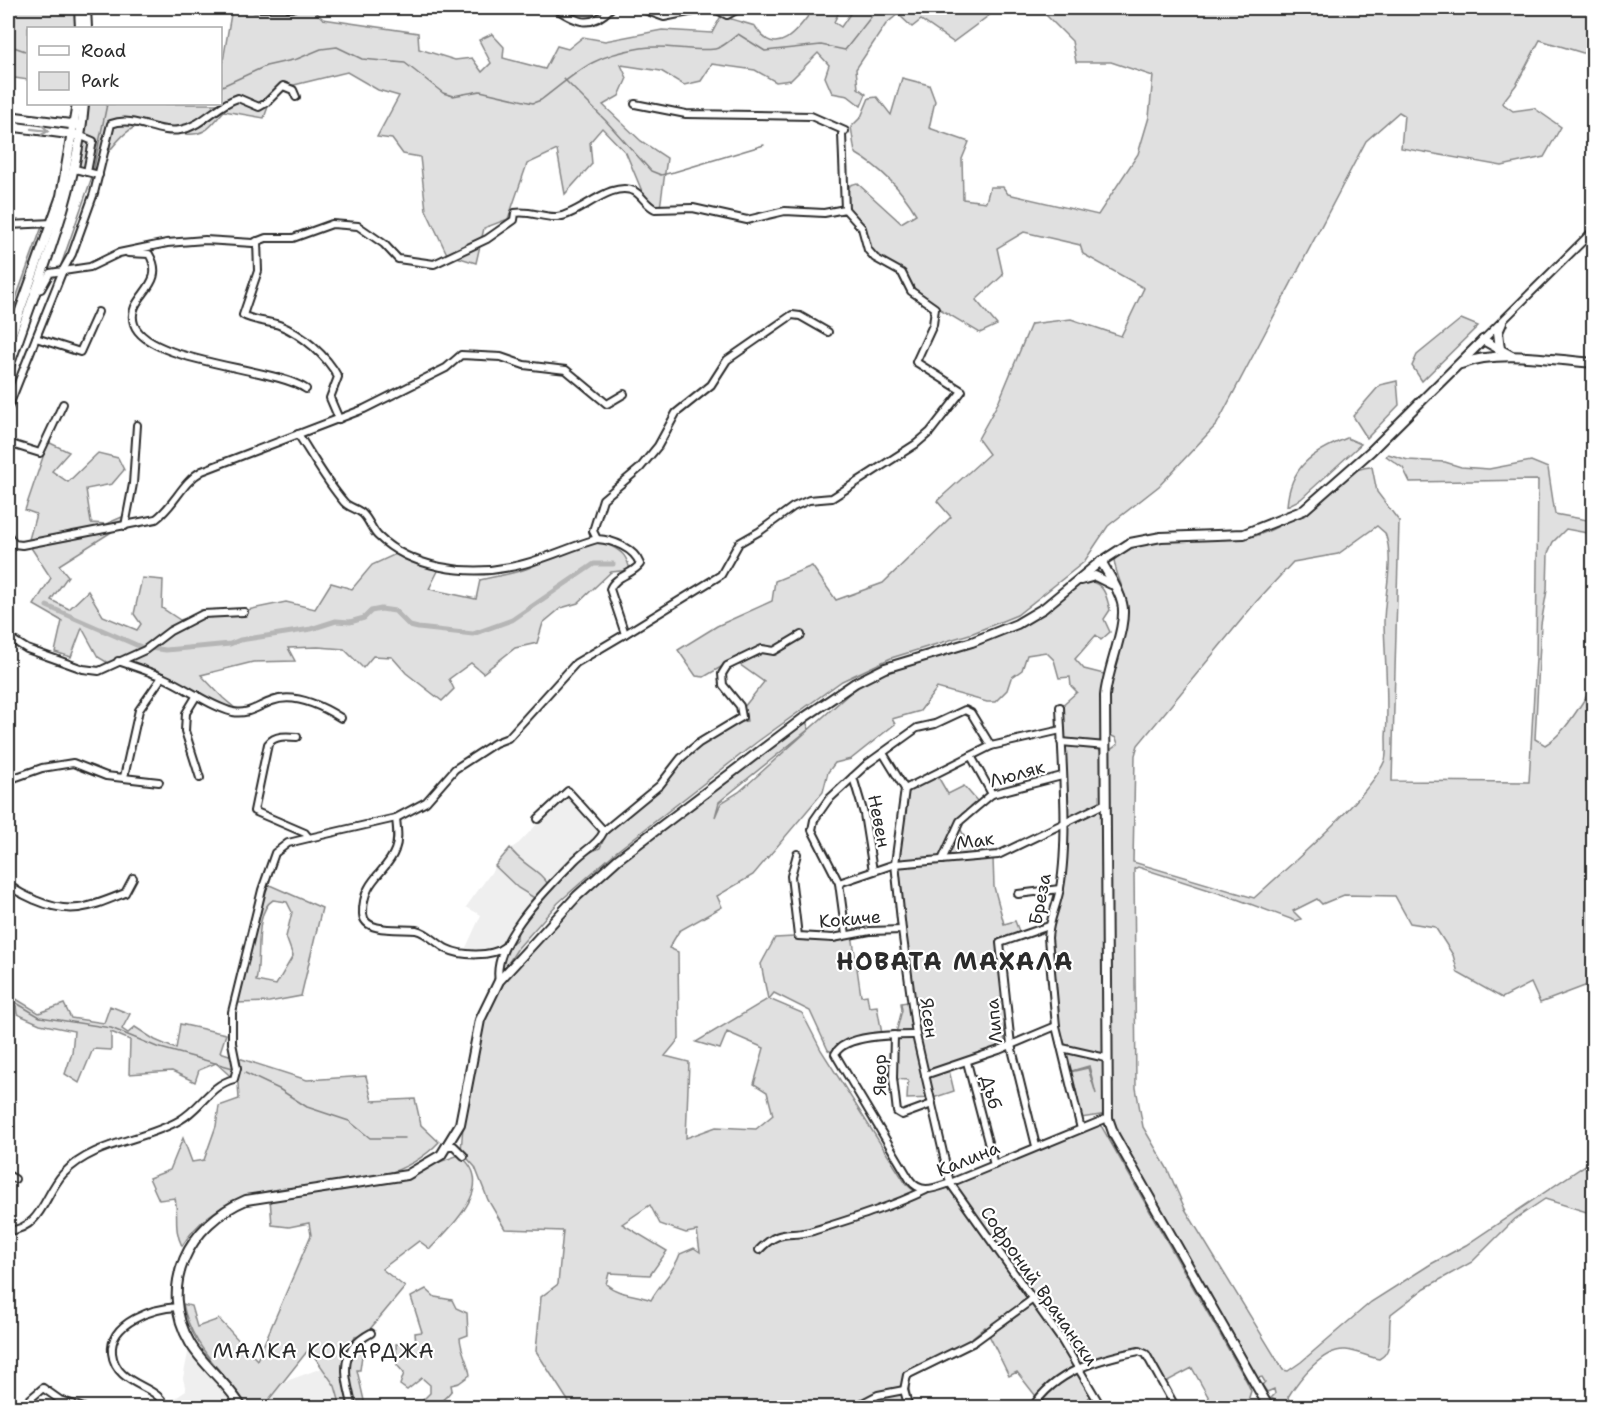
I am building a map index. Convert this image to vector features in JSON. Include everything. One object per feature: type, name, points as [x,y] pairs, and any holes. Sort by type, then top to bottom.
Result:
[{"type":"street","points":[[79,8],[80,27]]},
{"type":"street","points":[[86,8],[87,27]]},
{"type":"street","points":[[255,8],[293,8]]},
{"type":"street","points":[[555,8],[576,19],[592,23],[611,8]]},
{"type":"street","points":[[639,8],[664,17],[704,9],[715,9],[727,15],[740,8]]},
{"type":"street","points":[[222,104],[237,98],[259,107],[283,86],[293,90],[296,97]]},
{"type":"street","points":[[8,1231],[28,1224],[39,1214],[64,1173],[90,1153],[181,1120],[193,1112],[212,1089],[236,1076],[237,1064],[232,1043],[232,1012],[262,890],[275,854],[288,843],[396,818],[426,802],[455,769],[495,743],[508,738],[583,658],[615,643],[625,634],[721,574],[740,543],[793,507],[808,500],[832,498],[916,444],[930,432],[962,392],[916,362],[933,326],[935,308],[911,291],[902,273],[895,267],[875,258],[868,250],[862,228],[845,209],[842,134],[845,130],[811,116],[686,114],[635,104]]},
{"type":"street","points":[[8,370],[34,291],[64,213],[75,169],[77,105]]},
{"type":"street","points":[[78,125],[84,105]]},
{"type":"street","points":[[8,408],[60,270],[72,254],[93,173],[111,124],[133,121],[176,130],[202,120],[220,105]]},
{"type":"street","points":[[8,116],[78,125]]},
{"type":"street","points":[[8,126],[77,135],[93,141],[93,173]]},
{"type":"street","points":[[8,344],[53,223],[77,135]]},
{"type":"street","points":[[75,169],[93,173]]},
{"type":"street","points":[[34,291],[41,289],[50,273],[98,265],[119,254],[167,243],[205,240],[244,244],[266,238],[293,238],[323,225],[352,225],[369,232],[398,258],[434,264],[487,239],[514,220],[515,213],[556,217],[583,208],[599,194],[627,190],[634,191],[655,209],[693,208],[747,219],[785,211],[824,213],[845,209]]},
{"type":"street","points":[[8,225],[53,223]]},
{"type":"street","points":[[243,1407],[190,1343],[178,1307],[180,1277],[185,1257],[193,1240],[205,1225],[222,1212],[246,1200],[407,1175],[426,1166],[448,1146],[464,1111],[480,1020],[499,981],[577,896],[618,859],[805,717],[855,683],[885,668],[980,639],[1017,624],[1044,608],[1111,554],[1141,540],[1244,534],[1304,510],[1371,451],[1593,230]]},
{"type":"street","points":[[257,241],[258,271],[243,315],[281,326],[295,333],[332,366],[338,377],[330,398],[339,419]]},
{"type":"street","points":[[119,254],[145,252],[151,257],[154,280],[145,292],[134,316],[134,324],[141,335],[151,342],[210,362],[296,383],[306,389]]},
{"type":"street","points":[[36,338],[80,352],[98,312]]},
{"type":"street","points":[[597,539],[593,531],[603,499],[640,468],[658,446],[676,413],[711,385],[727,360],[792,315],[800,316],[828,332]]},
{"type":"street","points":[[1499,353],[1497,341],[1502,323]]},
{"type":"street","points":[[1483,340],[1490,351],[1518,358],[1593,363]]},
{"type":"street","points":[[1457,366],[1473,359],[1499,353]]},
{"type":"street","points":[[8,535],[14,544],[22,545],[156,519],[166,511],[191,477],[339,419],[446,368],[461,355],[501,357],[524,365],[566,369],[607,404],[624,394]]},
{"type":"street","points":[[8,443],[40,453],[63,405]]},
{"type":"street","points":[[125,526],[133,484],[137,425]]},
{"type":"street","points":[[298,434],[318,468],[343,501],[362,513],[377,535],[393,548],[430,566],[450,570],[503,569],[597,539],[618,544],[632,551],[640,564],[635,570],[615,581],[610,589],[625,634]]},
{"type":"street","points":[[1111,554],[1109,570],[1124,614],[1106,685],[1108,1118],[1114,1135],[1269,1407]]},
{"type":"street","points":[[1101,561],[1115,588]]},
{"type":"street","points":[[1077,581],[1095,576],[1108,581],[1115,588]]},
{"type":"street","points":[[8,638],[27,649],[83,669],[99,671],[153,646],[170,630],[203,614],[244,612]]},
{"type":"street","points":[[499,981],[497,971],[521,917],[576,859],[597,842],[604,831],[660,785],[681,758],[699,743],[742,717],[740,706],[723,685],[722,674],[727,666],[762,649],[774,651],[801,635]]},
{"type":"street","points":[[118,661],[162,677],[234,712],[247,712],[273,700],[288,699],[320,705],[341,718]]},
{"type":"street","points":[[124,777],[139,710],[162,677]]},
{"type":"street","points":[[197,695],[186,713],[185,731],[200,778]]},
{"type":"street","name":"Бреза","points":[[1060,707],[1063,822],[1060,889],[1049,926],[1056,1026],[1081,1129]]},
{"type":"street","points":[[846,935],[839,883],[812,830],[814,820],[828,800],[853,777],[917,728],[965,710],[971,713],[991,746]]},
{"type":"street","points":[[883,753],[905,789],[991,746],[1061,730]]},
{"type":"street","points":[[297,737],[286,736],[268,744],[254,811],[305,833],[309,838]]},
{"type":"street","points":[[1061,742],[1106,746]]},
{"type":"street","points":[[971,756],[993,794]]},
{"type":"street","points":[[8,780],[42,768],[73,764],[106,776],[159,782]]},
{"type":"street","name":"Люляк","points":[[942,860],[960,821],[993,794],[1062,776]]},
{"type":"street","name":"Невен","points":[[853,777],[864,814],[873,871]]},
{"type":"street","name":"Ясен","points":[[905,789],[895,864],[916,1035],[950,1183]]},
{"type":"street","points":[[538,819],[568,790],[604,831]]},
{"type":"street","name":"Мак","points":[[839,883],[895,864],[998,855],[1106,803]]},
{"type":"street","points":[[396,818],[398,840],[395,851],[370,882],[363,914],[364,920],[377,927],[418,930],[447,949],[492,954],[507,945]]},
{"type":"street","name":"Кокиче","points":[[797,854],[791,876],[798,936],[801,938],[903,930]]},
{"type":"street","points":[[8,883],[12,889],[54,908],[72,910],[125,893],[134,878]]},
{"type":"street","points":[[1018,894],[1060,889]]},
{"type":"street","name":"Липа","points":[[1036,1146],[1011,1045],[1000,942],[1049,926]]},
{"type":"street","points":[[925,1075],[967,1062],[1056,1026]]},
{"type":"street","name":"Калина","points":[[894,1035],[876,1035],[865,1038],[840,1048],[835,1054],[910,1180],[920,1189],[927,1190],[950,1183],[1108,1118]]},
{"type":"street","points":[[894,1035],[916,1035]]},
{"type":"street","name":"Явор","points":[[894,1035],[893,1078],[897,1112],[902,1115],[932,1104]]},
{"type":"street","points":[[1062,1048],[1097,1053],[1106,1058]]},
{"type":"street","name":"Дъб","points":[[967,1062],[994,1165]]},
{"type":"street","points":[[448,1146],[454,1146],[464,1156]]},
{"type":"street","points":[[8,1175],[15,1179]]},
{"type":"street","name":"Софроний Врачански","points":[[950,1183],[1033,1299],[1102,1407]]},
{"type":"street","points":[[759,1250],[767,1242],[786,1233],[811,1231],[927,1190]]},
{"type":"street","points":[[909,1407],[904,1389],[904,1382],[908,1376],[974,1342],[1033,1299]]},
{"type":"street","points":[[166,1407],[157,1396],[130,1381],[119,1371],[112,1354],[114,1338],[122,1328],[152,1311],[178,1307]]},
{"type":"street","points":[[352,1407],[345,1379],[348,1354],[357,1340],[371,1333]]},
{"type":"street","points":[[1032,1407],[1055,1380],[1079,1368],[1143,1350],[1176,1407]]},
{"type":"street","points":[[25,1407],[29,1400],[43,1388],[60,1400],[84,1407]]},
{"type":"street","points":[[853,1407],[878,1395],[904,1389]]},
{"type":"shaded area","points":[[568,792],[605,836],[599,848],[576,857],[519,915],[516,939],[501,951],[464,952],[481,915],[466,907],[506,852],[519,843]]},
{"type":"shaded area","points":[[189,1348],[239,1407],[171,1407],[171,1401],[186,1391],[183,1378]]},
{"type":"shaded area","points":[[322,1368],[335,1386],[341,1407],[263,1407],[281,1383]]},
{"type":"green space","points":[[8,8],[75,8],[78,27],[27,27],[27,80],[8,77]]},
{"type":"green space","points":[[232,8],[312,8],[323,19],[418,33],[419,49],[455,60],[472,58],[482,72],[491,63],[479,40],[492,34],[504,47],[503,58],[545,69],[557,46],[568,49],[583,37],[605,41],[662,30],[712,33],[721,16],[755,26],[763,36],[771,41],[779,42],[794,32],[814,8],[841,8],[834,22],[841,27],[854,8],[999,8],[953,42],[921,20],[912,27],[898,14],[886,24],[856,69],[858,88],[866,94],[861,106],[848,96],[832,93],[825,77],[829,65],[818,53],[791,80],[776,82],[755,70],[712,64],[701,81],[684,85],[661,71],[621,65],[627,78],[619,96],[603,105],[641,141],[667,158],[660,208],[644,196],[626,153],[602,128],[590,142],[592,164],[565,194],[557,150],[527,164],[508,219],[484,228],[476,263],[447,254],[426,210],[420,157],[403,154],[392,139],[377,137],[399,96],[378,90],[347,72],[274,90],[264,118],[224,111],[207,130],[195,134],[150,125],[133,128],[116,142],[92,172],[79,169],[88,105],[222,105],[223,61]]},
{"type":"green space","points":[[1039,8],[1593,8],[1593,56],[1540,40],[1516,85],[1502,103],[1513,111],[1534,108],[1561,127],[1544,157],[1502,166],[1401,148],[1404,115],[1399,112],[1366,141],[1217,424],[1159,486],[1108,526],[1084,562],[1017,615],[973,633],[891,658],[842,681],[757,742],[617,851],[558,903],[518,948],[505,968],[500,968],[502,951],[517,939],[519,916],[536,899],[518,888],[495,866],[510,848],[549,886],[576,858],[600,848],[610,825],[663,783],[681,758],[723,727],[747,721],[744,707],[764,682],[733,660],[704,677],[696,676],[678,650],[717,626],[772,601],[775,581],[812,566],[836,600],[883,583],[951,517],[937,501],[989,454],[978,439],[999,401],[1031,324],[1071,319],[1121,336],[1144,288],[1083,254],[1080,245],[1024,232],[997,248],[1003,275],[976,300],[997,325],[980,333],[913,293],[904,273],[885,264],[875,256],[864,227],[844,206],[850,185],[857,183],[901,223],[916,214],[890,180],[855,153],[851,127],[861,117],[869,98],[877,97],[891,115],[902,78],[929,85],[935,101],[929,128],[969,142],[962,159],[963,199],[986,202],[990,187],[1003,187],[1008,194],[1098,215],[1138,154],[1149,117],[1153,76],[1111,62],[1076,62],[1072,41]]},
{"type":"green space","points":[[53,223],[8,344],[8,320],[43,224]]},
{"type":"green space","points":[[1461,319],[1478,326],[1422,381],[1412,366],[1417,355]]},
{"type":"green space","points":[[1397,381],[1399,405],[1367,438],[1353,416],[1380,385]]},
{"type":"green space","points":[[1347,438],[1361,444],[1301,499],[1287,506],[1293,480],[1305,462],[1324,449]]},
{"type":"green space","points":[[48,442],[69,452],[52,471],[68,482],[98,453],[118,458],[124,470],[112,484],[86,489],[91,523],[106,524],[122,517],[127,528],[113,531],[59,565],[68,576],[51,600],[69,609],[88,591],[103,616],[137,630],[141,624],[134,614],[142,578],[163,580],[162,608],[180,620],[205,613],[233,613],[286,602],[315,609],[331,583],[352,589],[372,565],[398,553],[439,569],[429,589],[476,599],[480,580],[525,569],[569,546],[589,540],[615,548],[624,555],[630,570],[611,572],[578,603],[561,608],[543,623],[537,643],[515,648],[483,673],[471,663],[449,679],[454,689],[442,701],[406,673],[392,657],[373,656],[363,668],[344,649],[318,647],[288,648],[295,661],[253,662],[201,675],[236,709],[222,707],[121,659],[108,663],[98,657],[82,628],[71,657],[55,652],[62,621],[34,605],[51,578],[28,543],[36,514],[25,510]]},
{"type":"green space","points":[[1388,454],[1408,460],[1445,462],[1461,467],[1489,469],[1531,461],[1548,468],[1555,514],[1593,521],[1593,534],[1566,529],[1553,542],[1548,553],[1547,590],[1541,624],[1535,739],[1545,745],[1553,740],[1566,726],[1593,687],[1593,994],[1590,984],[1540,1003],[1531,983],[1502,998],[1458,973],[1453,955],[1435,927],[1410,923],[1395,896],[1344,895],[1322,904],[1317,899],[1293,911],[1301,919],[1296,921],[1138,867],[1134,869],[1136,1088],[1143,1127],[1167,1168],[1185,1209],[1283,1370],[1288,1371],[1371,1302],[1466,1245],[1593,1160],[1593,1214],[1545,1199],[1515,1219],[1472,1262],[1425,1288],[1391,1314],[1389,1345],[1387,1351],[1379,1359],[1346,1350],[1329,1354],[1320,1359],[1298,1382],[1288,1397],[1291,1407],[1285,1407],[1271,1398],[1275,1394],[1274,1389],[1267,1392],[1262,1385],[1265,1382],[1262,1377],[1258,1378],[1115,1130],[1111,1119],[1109,1083],[1113,1083],[1113,1078],[1109,1078],[1108,1049],[1109,751],[1118,744],[1116,738],[1108,734],[1108,696],[1112,665],[1126,625],[1128,609],[1114,560],[1125,550],[1140,543],[1178,538],[1236,539],[1262,534],[1293,518],[1352,472],[1372,467],[1377,492],[1399,521],[1392,781],[1529,782],[1536,658],[1538,480],[1410,482],[1403,468],[1386,456]],"holes":[[[1377,526],[1385,533],[1389,555],[1384,612],[1387,694],[1386,751],[1385,760],[1377,775],[1346,812],[1254,898],[1133,862],[1135,755],[1138,745],[1256,602],[1293,562],[1338,554]]]},
{"type":"green space","points":[[1089,581],[1102,588],[1110,610],[1104,619],[1110,632],[1101,640],[1096,635],[1075,659],[1084,669],[1108,675],[1107,1114],[1081,1118],[1070,1072],[1088,1068],[1096,1094],[1089,1066],[1068,1072],[1056,1026],[1049,926],[1060,886],[1063,822],[1060,707],[1077,692],[1071,686],[1070,677],[1059,678],[1054,660],[1046,652],[1027,655],[1022,670],[1011,678],[1007,690],[995,702],[987,702],[937,688],[920,711],[892,719],[895,724],[851,759],[835,763],[828,772],[823,792],[753,875],[717,896],[722,907],[679,931],[669,948],[678,952],[679,1039],[665,1056],[689,1062],[686,1138],[716,1127],[756,1129],[773,1115],[767,1092],[754,1084],[764,1048],[727,1032],[720,1049],[696,1042],[768,999],[761,964],[775,938],[852,934],[861,996],[867,995],[869,1007],[877,1006],[882,1034],[840,1048],[835,1054],[828,1050],[810,1011],[774,993],[769,999],[802,1013],[821,1050],[906,1184],[913,1190],[925,1192],[1099,1122],[1247,1382],[1251,1391],[1246,1407],[1214,1407],[1192,1368],[1160,1385],[1145,1357],[1140,1353],[1079,1371],[1091,1396],[1076,1407],[1036,1407],[1039,1400],[1017,1372],[1009,1376],[985,1327],[973,1337],[978,1345],[912,1377],[908,1384],[912,1407],[572,1407],[536,1351],[541,1297],[558,1284],[563,1231],[505,1229],[488,1200],[475,1167],[461,1151],[463,1126],[485,1015],[503,983],[557,919],[615,864],[805,719],[809,729],[719,802],[715,817],[721,803],[739,792],[860,684],[900,666],[996,637],[1049,610],[1078,585]],"holes":[[[650,1205],[660,1224],[686,1233],[697,1231],[700,1252],[694,1248],[680,1254],[651,1300],[622,1292],[606,1284],[609,1273],[650,1275],[667,1251],[622,1224]]]},
{"type":"green space","points":[[937,775],[948,794],[964,786],[978,802],[959,826],[971,849],[981,859],[993,858],[994,887],[1004,924],[1015,921],[1020,934],[1001,941],[1007,1009],[1003,1033],[1006,1045],[948,1066],[954,1091],[933,1098],[907,1099],[908,1080],[895,1079],[895,1037],[902,1010],[901,1003],[913,1001],[897,862],[907,791]]},
{"type":"green space","points":[[265,883],[322,908],[301,996],[269,1002],[234,1003]],"holes":[[[273,900],[287,902],[292,912],[286,937],[293,956],[276,985],[256,981],[260,925],[263,915]]]},
{"type":"green space","points":[[8,994],[39,1013],[64,1004],[71,1018],[104,1023],[110,1006],[130,1014],[122,1029],[128,1033],[135,1027],[155,1040],[176,1049],[180,1024],[226,1034],[220,1052],[307,1080],[366,1076],[372,1101],[415,1099],[421,1125],[439,1142],[410,1164],[378,1176],[272,1190],[238,1199],[208,1217],[182,1246],[177,1228],[175,1198],[159,1200],[149,1178],[170,1170],[183,1138],[192,1162],[204,1160],[216,1126],[219,1106],[239,1099],[238,1083],[216,1063],[199,1070],[195,1082],[172,1071],[129,1074],[130,1040],[111,1032],[111,1050],[93,1049],[79,1083],[65,1074],[72,1053],[74,1031],[40,1024],[17,1014],[16,1006],[8,1001]]},
{"type":"green space","points":[[459,1155],[470,1166],[474,1179],[473,1191],[468,1204],[430,1249],[419,1241],[382,1269],[405,1287],[365,1335],[355,1337],[350,1346],[344,1372],[349,1407],[341,1407],[335,1386],[309,1349],[263,1407],[246,1407],[193,1334],[183,1304],[191,1306],[197,1327],[219,1319],[257,1360],[311,1235],[309,1223],[289,1227],[272,1225],[270,1198],[402,1180],[431,1165]]},
{"type":"green space","points":[[426,1289],[435,1297],[452,1300],[456,1308],[467,1313],[468,1335],[460,1338],[470,1375],[459,1383],[451,1385],[452,1390],[446,1397],[433,1406],[426,1408],[394,1407],[405,1403],[420,1403],[430,1393],[430,1385],[422,1378],[407,1390],[400,1385],[404,1373],[397,1365],[396,1344],[416,1343],[415,1333],[422,1332],[411,1297]]},
{"type":"green space","points":[[356,1341],[363,1348],[360,1370],[357,1370],[365,1405],[353,1407],[346,1363]]},
{"type":"waterway","points":[[222,86],[266,66],[297,59],[321,49],[337,47],[362,59],[405,63],[443,93],[453,96],[480,91],[533,103],[541,100],[597,60],[641,48],[715,49],[738,34],[765,51],[821,45],[845,50],[878,8]]},
{"type":"waterway","points":[[8,45],[27,52]]},
{"type":"waterway","points":[[564,79],[651,171],[661,175],[764,145]]},
{"type":"waterway","points":[[93,172],[107,105]]},
{"type":"waterway","points":[[60,268],[92,177]]},
{"type":"waterway","points":[[8,400],[57,276]]},
{"type":"waterway","points":[[47,606],[141,647],[166,650],[230,644],[240,640],[311,629],[336,621],[350,622],[364,618],[371,611],[381,609],[395,611],[410,626],[473,634],[512,620],[594,564],[613,564]]},
{"type":"waterway","points":[[8,998],[40,1017],[111,1028],[157,1047],[233,1068]]},
{"type":"waterway","points":[[245,1073],[279,1089],[307,1107],[349,1121],[370,1138],[405,1138]]},
{"type":"district","name":"НОВАТА МАХАЛА","points":[[955,962]]},
{"type":"district","name":"МАЛКА КОКАРДЖА","points":[[324,1351]]}]
